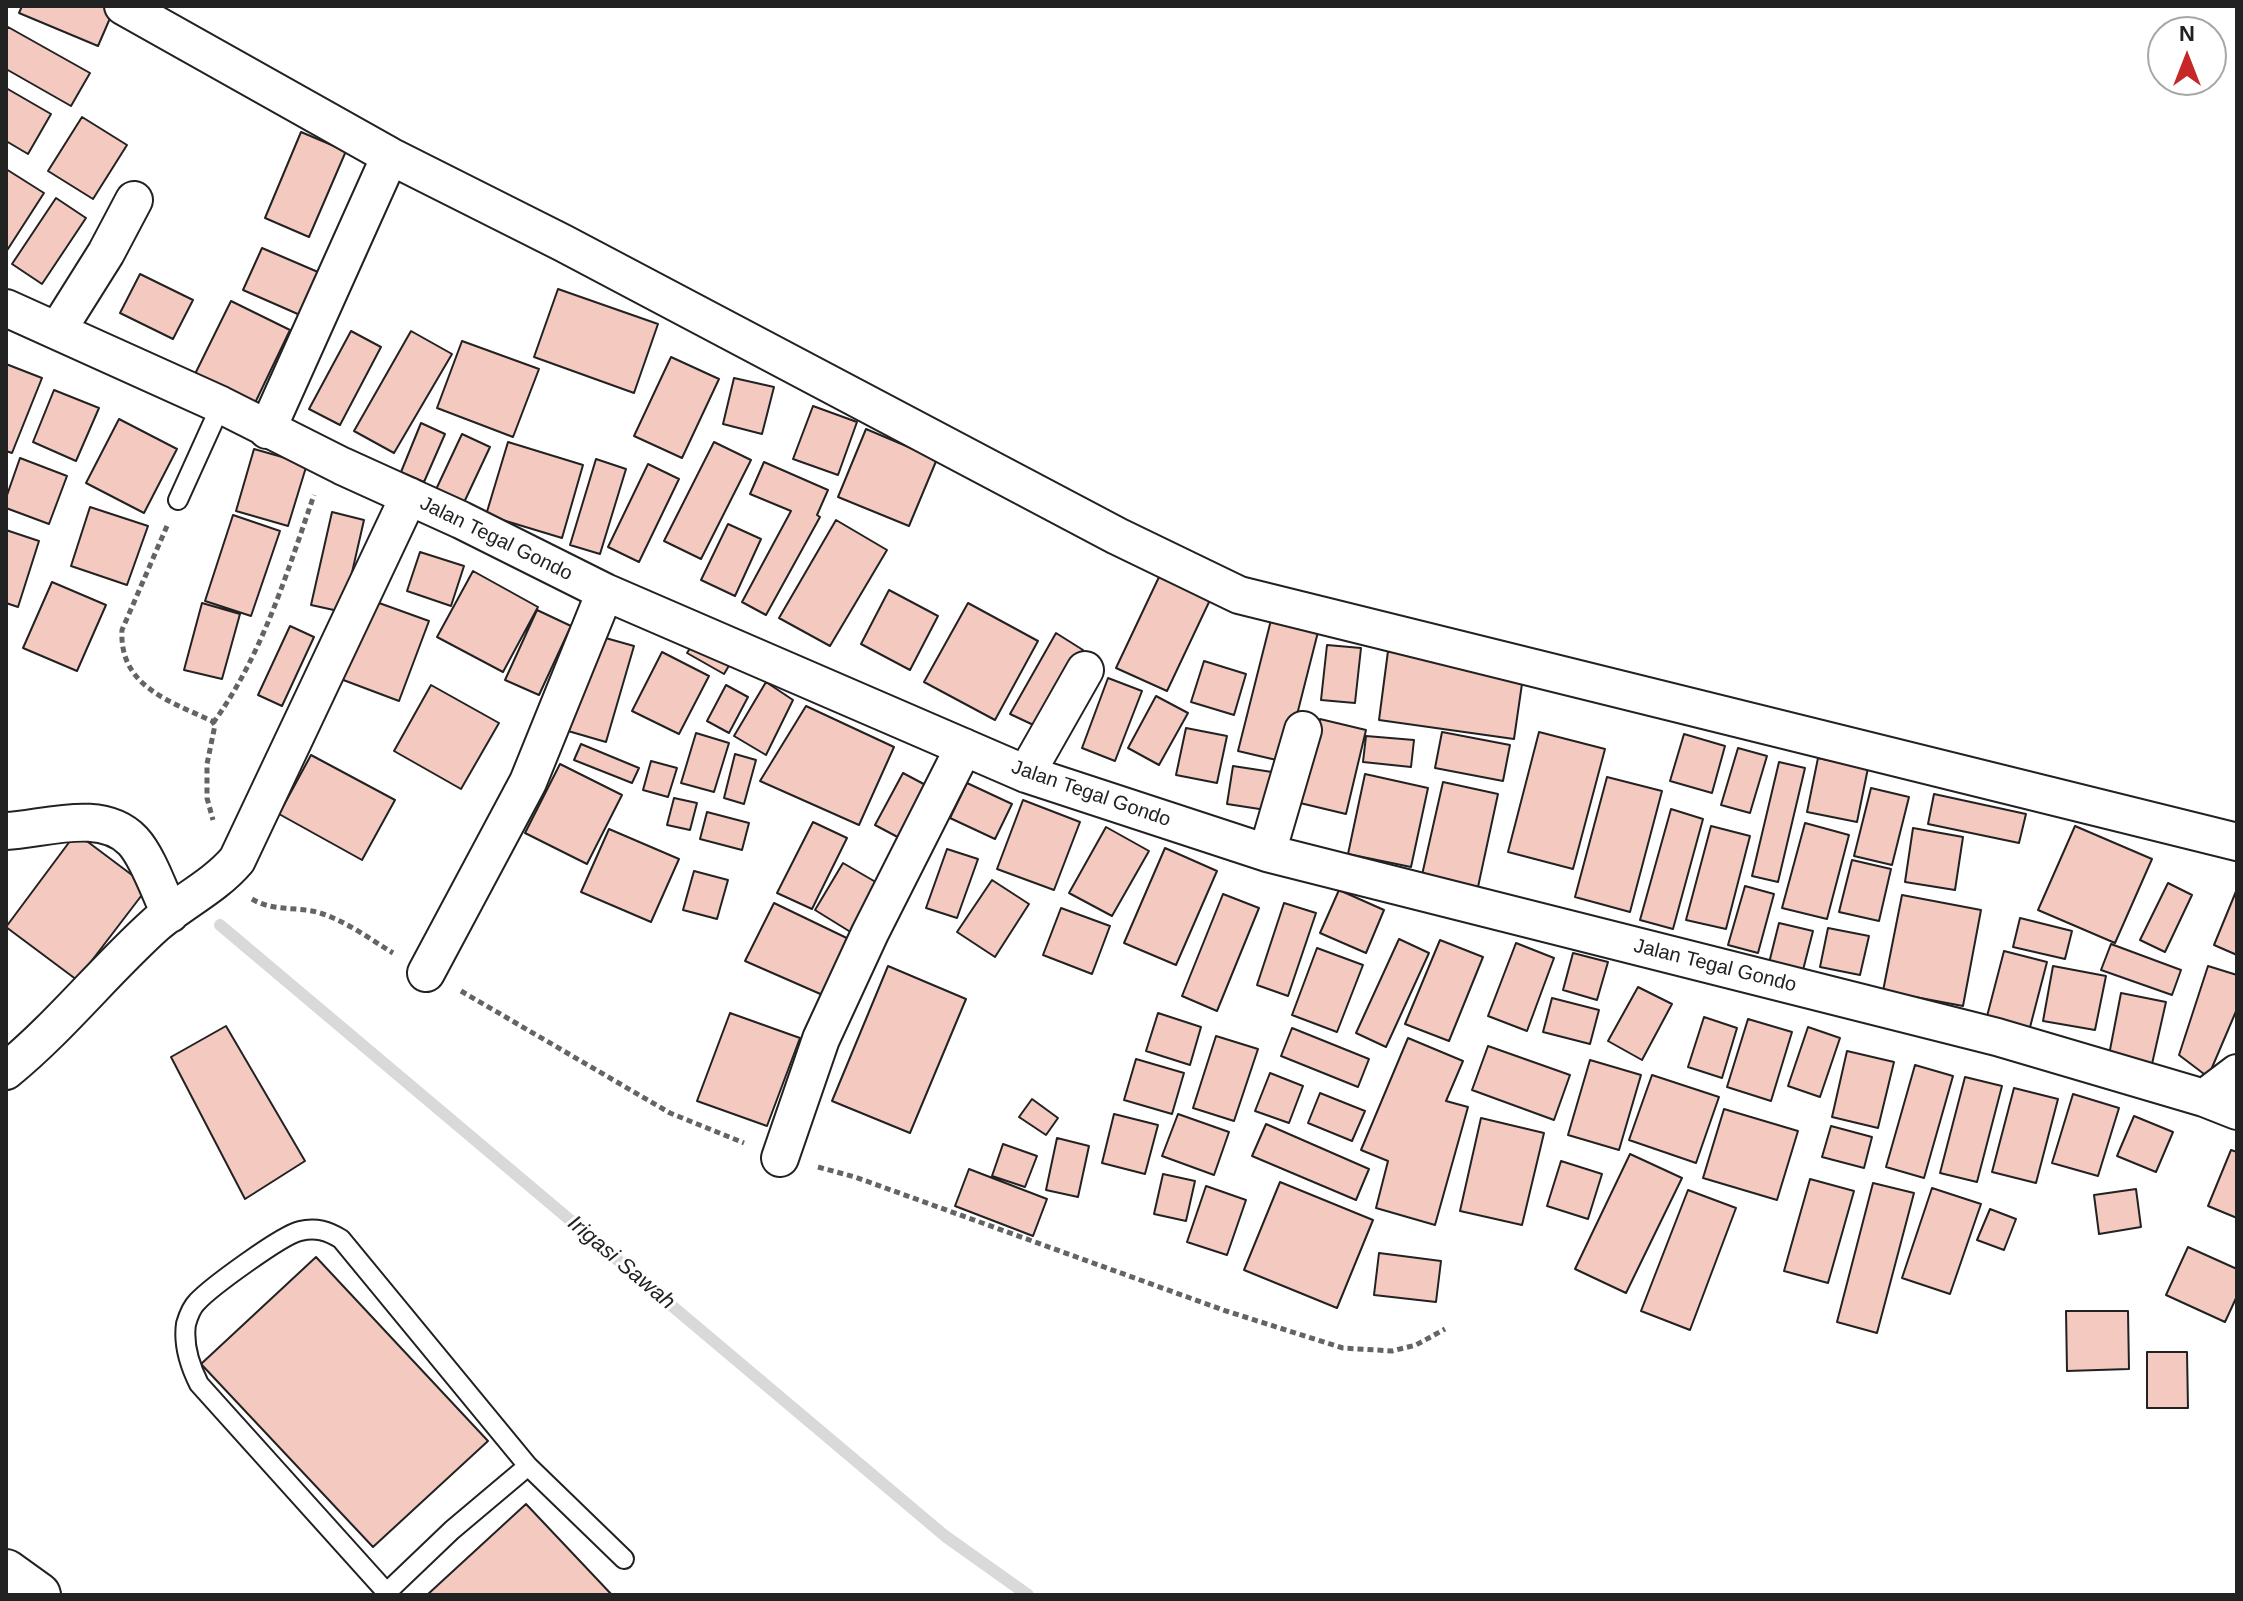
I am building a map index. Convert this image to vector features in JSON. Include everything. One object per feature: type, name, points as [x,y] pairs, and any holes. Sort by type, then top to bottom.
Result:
[{"type":"main road","points":[[6,1572],[38,1595]]},
{"type":"street","points":[[123,6],[390,156],[577,251],[1117,536],[1239,595],[2237,842]]},
{"type":"street","points":[[267,430],[390,156]]},
{"type":"street","points":[[57,331],[106,253],[134,200]]},
{"type":"street","name":"Jalan Tegal Gondo","points":[[6,308],[221,405],[605,592],[1026,774],[1267,853],[1982,1033],[2218,1103]]},
{"type":"street","points":[[6,1071],[52,1032],[102,976],[237,860],[409,496]]},
{"type":"street","points":[[433,960],[528,782],[605,592]]},
{"type":"street","points":[[1026,774],[1085,670]]},
{"type":"street","points":[[1267,853],[1303,730]]},
{"type":"street","points":[[784,1143],[821,1039],[870,933],[964,747]]},
{"type":"street","points":[[6,831],[87,823],[111,827],[135,842],[174,911]]},
{"type":"street","points":[[2218,1103],[2237,1073]]},
{"type":"lane","points":[[178,500],[221,405]]},
{"type":"lane","points":[[528,1466],[452,1530],[387,1594],[199,1384],[191,1368],[186,1344],[186,1323],[194,1304],[218,1283],[296,1231],[328,1231],[341,1239],[528,1466],[624,1559]]},
{"type":"path","points":[[213,723],[239,685],[278,597],[327,459]]},
{"type":"path","points":[[178,500],[122,630],[121,646],[129,665],[149,691],[213,723],[216,730],[207,764],[207,798],[223,874]]},
{"type":"building","points":[[22,6],[107,6],[114,9],[98,46],[19,13]]},
{"type":"building","points":[[8,27],[90,73],[71,106],[6,69]]},
{"type":"building","points":[[6,88],[51,114],[28,154],[6,141]]},
{"type":"building","points":[[82,117],[127,145],[93,199],[48,171]]},
{"type":"building","points":[[301,132],[346,151],[309,237],[265,218]]},
{"type":"building","points":[[6,169],[44,193],[6,252]]},
{"type":"building","points":[[56,198],[86,218],[42,284],[12,264]]},
{"type":"building","points":[[262,248],[318,272],[300,315],[243,290]]},
{"type":"building","points":[[140,274],[193,300],[173,339],[120,313]]},
{"type":"building","points":[[558,289],[658,324],[634,393],[534,357]]},
{"type":"building","points":[[231,301],[290,330],[255,403],[195,374]]},
{"type":"building","points":[[351,331],[381,347],[340,425],[309,409]]},
{"type":"building","points":[[411,331],[452,354],[394,453],[354,431]]},
{"type":"building","points":[[462,341],[539,369],[513,437],[437,408]]},
{"type":"building","points":[[671,357],[719,379],[682,458],[634,436]]},
{"type":"building","points":[[6,364],[42,378],[12,453],[6,451]]},
{"type":"building","points":[[734,378],[774,387],[762,434],[723,424]]},
{"type":"building","points":[[54,390],[99,408],[76,461],[33,442]]},
{"type":"building","points":[[813,406],[857,422],[838,475],[793,459]]},
{"type":"building","points":[[119,419],[177,449],[144,513],[86,483]]},
{"type":"building","points":[[421,423],[445,434],[424,482],[401,472]]},
{"type":"building","points":[[866,429],[937,459],[909,526],[838,497]]},
{"type":"building","points":[[462,434],[490,447],[460,511],[432,498]]},
{"type":"building","points":[[508,442],[583,465],[562,538],[486,515]]},
{"type":"building","points":[[714,442],[751,460],[701,559],[664,541]]},
{"type":"building","points":[[254,449],[307,464],[288,526],[236,511]]},
{"type":"building","points":[[20,458],[67,476],[49,524],[6,508],[6,498]]},
{"type":"building","points":[[596,459],[626,469],[600,554],[570,545]]},
{"type":"building","points":[[764,462],[828,490],[817,515],[820,517],[766,615],[742,602],[791,511],[750,494]]},
{"type":"building","points":[[648,464],[679,479],[639,562],[608,547]]},
{"type":"building","points":[[90,507],[148,526],[127,585],[71,566]]},
{"type":"building","points":[[332,512],[364,520],[343,612],[311,605]]},
{"type":"building","points":[[233,515],[280,531],[251,616],[205,601]]},
{"type":"building","points":[[836,520],[887,550],[830,646],[779,618]]},
{"type":"building","points":[[728,524],[761,539],[735,596],[701,580]]},
{"type":"building","points":[[6,530],[39,541],[18,607],[6,603]]},
{"type":"building","points":[[420,552],[464,566],[451,606],[407,591]]},
{"type":"building","points":[[473,571],[538,607],[503,672],[437,637]]},
{"type":"building","points":[[1159,577],[1210,600],[1167,691],[1116,668]]},
{"type":"building","points":[[52,582],[106,605],[77,671],[23,648]]},
{"type":"building","points":[[889,590],[938,616],[910,670],[861,644]]},
{"type":"building","points":[[368,599],[429,621],[399,701],[338,678]]},
{"type":"building","points":[[202,603],[240,614],[222,679],[184,670]]},
{"type":"building","points":[[968,603],[1038,641],[995,720],[924,682]]},
{"type":"building","points":[[537,610],[571,626],[539,695],[505,680]]},
{"type":"building","points":[[1271,620],[1318,632],[1285,762],[1238,751]]},
{"type":"building","points":[[290,626],[314,637],[282,706],[258,695]]},
{"type":"building","points":[[1056,633],[1083,650],[1042,729],[1010,714]]},
{"type":"building","points":[[595,635],[634,646],[606,742],[568,731]]},
{"type":"building","points":[[697,637],[733,659],[724,674],[687,653]]},
{"type":"building","points":[[1327,645],[1361,648],[1355,703],[1321,700]]},
{"type":"building","points":[[1388,651],[1524,670],[1514,739],[1379,720]]},
{"type":"building","points":[[662,652],[709,676],[679,734],[632,711]]},
{"type":"building","points":[[1204,661],[1246,674],[1234,715],[1191,702]]},
{"type":"building","points":[[1108,678],[1142,691],[1115,761],[1082,748]]},
{"type":"building","points":[[766,682],[793,700],[766,755],[734,736]]},
{"type":"building","points":[[431,685],[499,723],[461,789],[394,751]]},
{"type":"building","points":[[726,685],[748,697],[729,733],[707,721]]},
{"type":"building","points":[[1156,696],[1188,713],[1159,765],[1128,748]]},
{"type":"building","points":[[806,706],[894,747],[859,825],[760,781]]},
{"type":"building","points":[[1320,719],[1366,730],[1346,814],[1300,803]]},
{"type":"building","points":[[1186,728],[1227,736],[1217,783],[1176,775]]},
{"type":"building","points":[[1442,732],[1510,745],[1503,781],[1435,768]]},
{"type":"building","points":[[1539,732],[1605,749],[1573,869],[1508,852]]},
{"type":"building","points":[[696,733],[729,743],[714,792],[681,783]]},
{"type":"building","points":[[1684,734],[1725,746],[1712,793],[1670,781]]},
{"type":"building","points":[[1366,736],[1414,740],[1411,767],[1363,762]]},
{"type":"building","points":[[581,744],[639,768],[632,783],[574,760]]},
{"type":"building","points":[[1738,748],[1767,756],[1750,813],[1721,805]]},
{"type":"building","points":[[735,754],[756,760],[744,804],[724,798]]},
{"type":"building","points":[[311,755],[395,800],[362,860],[279,814]]},
{"type":"building","points":[[1818,758],[1868,768],[1857,822],[1807,812]]},
{"type":"building","points":[[651,761],[677,768],[668,797],[643,790]]},
{"type":"building","points":[[1779,762],[1805,768],[1778,882],[1752,876]]},
{"type":"building","points":[[560,764],[622,795],[587,864],[525,833]]},
{"type":"building","points":[[1233,766],[1285,774],[1279,812],[1227,804]]},
{"type":"building","points":[[903,773],[935,790],[907,842],[875,825]]},
{"type":"building","points":[[1365,774],[1428,788],[1411,867],[1348,854]]},
{"type":"building","points":[[1607,777],[1662,791],[1630,912],[1575,897]]},
{"type":"building","points":[[1443,782],[1498,794],[1478,887],[1422,875]]},
{"type":"building","points":[[967,783],[1012,804],[995,839],[950,818]]},
{"type":"building","points":[[1871,788],[1909,797],[1892,865],[1854,856]]},
{"type":"building","points":[[1934,794],[2026,814],[2019,843],[1928,824]]},
{"type":"building","points":[[674,798],[697,803],[690,830],[667,825]]},
{"type":"building","points":[[1023,800],[1080,822],[1054,890],[997,869]]},
{"type":"building","points":[[1671,809],[1703,819],[1673,929],[1640,920]]},
{"type":"building","points":[[707,812],[749,823],[742,850],[700,839]]},
{"type":"building","points":[[813,822],[847,838],[812,909],[777,893]]},
{"type":"building","points":[[1805,823],[1849,835],[1827,919],[1782,908]]},
{"type":"building","points":[[1711,826],[1750,836],[1726,929],[1686,920]]},
{"type":"building","points":[[2075,826],[2152,859],[2115,943],[2038,910]]},
{"type":"building","points":[[1106,827],[1149,851],[1112,916],[1069,893]]},
{"type":"building","points":[[1913,828],[1963,837],[1955,890],[1905,882]]},
{"type":"building","points":[[609,829],[679,859],[651,922],[581,892]]},
{"type":"building","points":[[76,833],[148,887],[77,980],[6,927]]},
{"type":"building","points":[[1165,848],[1217,871],[1176,965],[1124,943]]},
{"type":"building","points":[[947,849],[978,859],[957,918],[926,908]]},
{"type":"building","points":[[1852,860],[1891,869],[1879,921],[1839,912]]},
{"type":"building","points":[[843,863],[886,888],[857,936],[815,910]]},
{"type":"building","points":[[694,871],[728,880],[717,919],[683,910]]},
{"type":"building","points":[[992,880],[1029,904],[995,957],[957,932]]},
{"type":"building","points":[[2168,883],[2192,895],[2165,952],[2140,940]]},
{"type":"building","points":[[1745,886],[1774,894],[1758,953],[1728,945]]},
{"type":"building","points":[[2237,889],[2237,955],[2214,945]]},
{"type":"building","points":[[1339,890],[1384,910],[1366,953],[1320,933]]},
{"type":"building","points":[[1223,894],[1259,908],[1217,1011],[1182,996]]},
{"type":"building","points":[[1902,895],[1981,910],[1963,1006],[1883,991]]},
{"type":"building","points":[[774,903],[853,941],[825,996],[745,961]]},
{"type":"building","points":[[1284,903],[1316,913],[1288,996],[1257,985]]},
{"type":"building","points":[[1061,908],[1110,926],[1092,974],[1043,955]]},
{"type":"building","points":[[2020,918],[2072,931],[2065,959],[2013,947]]},
{"type":"building","points":[[1779,923],[1813,931],[1803,970],[1769,963]]},
{"type":"building","points":[[1828,928],[1869,936],[1860,975],[1820,967]]},
{"type":"building","points":[[1399,939],[1429,953],[1386,1047],[1356,1033]]},
{"type":"building","points":[[1440,940],[1483,957],[1449,1041],[1405,1024]]},
{"type":"building","points":[[1516,943],[1554,958],[1527,1031],[1488,1016]]},
{"type":"building","points":[[2111,944],[2181,970],[2172,995],[2101,970]]},
{"type":"building","points":[[1317,948],[1363,965],[1337,1032],[1292,1015]]},
{"type":"building","points":[[2004,951],[2047,962],[2028,1035],[1985,1024]]},
{"type":"building","points":[[1573,953],[1608,962],[1597,1000],[1563,990]]},
{"type":"building","points":[[888,966],[966,999],[910,1133],[832,1101]]},
{"type":"building","points":[[2053,966],[2106,976],[2095,1030],[2043,1021]]},
{"type":"building","points":[[2208,966],[2237,975],[2237,1009],[2208,1077],[2179,1055]]},
{"type":"building","points":[[1638,987],[1672,1004],[1642,1060],[1608,1041]]},
{"type":"building","points":[[2121,993],[2166,1002],[2152,1064],[2109,1055]]},
{"type":"building","points":[[1552,998],[1599,1010],[1590,1044],[1543,1032]]},
{"type":"building","points":[[730,1013],[800,1038],[767,1126],[697,1101]]},
{"type":"building","points":[[1158,1013],[1201,1027],[1190,1065],[1146,1051]]},
{"type":"building","points":[[1704,1017],[1737,1028],[1722,1078],[1688,1067]]},
{"type":"building","points":[[1748,1019],[1792,1032],[1771,1101],[1727,1087]]},
{"type":"building","points":[[226,1026],[305,1161],[245,1199],[171,1057]]},
{"type":"building","points":[[1808,1027],[1840,1038],[1820,1097],[1788,1086]]},
{"type":"building","points":[[1292,1028],[1369,1059],[1358,1087],[1281,1056]]},
{"type":"building","points":[[1216,1036],[1258,1049],[1234,1121],[1193,1108]]},
{"type":"building","points":[[1408,1038],[1463,1061],[1446,1101],[1468,1107],[1435,1225],[1376,1208],[1388,1161],[1361,1150]]},
{"type":"building","points":[[1488,1046],[1570,1075],[1554,1120],[1472,1090]]},
{"type":"building","points":[[1847,1051],[1894,1062],[1878,1128],[1832,1117]]},
{"type":"building","points":[[1136,1059],[1184,1073],[1172,1114],[1124,1100]]},
{"type":"building","points":[[1590,1060],[1641,1075],[1619,1150],[1568,1135]]},
{"type":"building","points":[[1915,1065],[1953,1076],[1924,1178],[1886,1167]]},
{"type":"building","points":[[1270,1073],[1303,1086],[1289,1123],[1255,1111]]},
{"type":"building","points":[[1652,1075],[1719,1097],[1696,1163],[1629,1140]]},
{"type":"building","points":[[1965,1077],[2002,1086],[1977,1182],[1940,1173]]},
{"type":"building","points":[[2014,1088],[2058,1099],[2036,1183],[1992,1172]]},
{"type":"building","points":[[1320,1093],[1365,1111],[1352,1141],[1308,1123]]},
{"type":"building","points":[[2073,1094],[2119,1108],[2098,1176],[2052,1163]]},
{"type":"building","points":[[1032,1099],[1058,1118],[1046,1135],[1019,1117]]},
{"type":"building","points":[[1724,1109],[1798,1131],[1777,1200],[1703,1178]]},
{"type":"building","points":[[1114,1114],[1158,1125],[1145,1174],[1102,1163]]},
{"type":"building","points":[[1178,1114],[1229,1132],[1214,1175],[1162,1156]]},
{"type":"building","points":[[2134,1116],[2173,1132],[2156,1172],[2117,1156]]},
{"type":"building","points":[[1481,1118],[1544,1133],[1522,1225],[1460,1211]]},
{"type":"building","points":[[1266,1124],[1369,1169],[1356,1200],[1252,1156]]},
{"type":"building","points":[[1831,1126],[1872,1137],[1864,1168],[1822,1157]]},
{"type":"building","points":[[1057,1138],[1089,1146],[1078,1197],[1046,1190]]},
{"type":"building","points":[[1003,1144],[1037,1156],[1025,1187],[992,1176]]},
{"type":"building","points":[[2231,1150],[2237,1152],[2237,1218],[2208,1206]]},
{"type":"building","points":[[1630,1154],[1682,1178],[1626,1293],[1575,1269]]},
{"type":"building","points":[[1561,1161],[1602,1174],[1588,1219],[1547,1206]]},
{"type":"building","points":[[969,1169],[1047,1199],[1033,1236],[955,1206]]},
{"type":"building","points":[[1163,1174],[1195,1181],[1186,1221],[1154,1214]]},
{"type":"building","points":[[1810,1179],[1854,1191],[1828,1283],[1784,1271]]},
{"type":"building","points":[[1280,1182],[1373,1220],[1337,1308],[1244,1270]]},
{"type":"building","points":[[1873,1183],[1914,1193],[1877,1333],[1837,1322]]},
{"type":"building","points":[[1206,1186],[1246,1200],[1227,1255],[1187,1242]]},
{"type":"building","points":[[1932,1188],[1981,1204],[1950,1294],[1902,1278]]},
{"type":"building","points":[[2136,1189],[2141,1227],[2099,1234],[2094,1195]]},
{"type":"building","points":[[1688,1190],[1736,1208],[1690,1330],[1641,1311]]},
{"type":"building","points":[[1990,1209],[2016,1219],[2004,1250],[1977,1240]]},
{"type":"building","points":[[2188,1247],[2237,1269],[2237,1296],[2225,1322],[2166,1295]]},
{"type":"building","points":[[1379,1253],[1441,1261],[1436,1302],[1374,1295]]},
{"type":"building","points":[[316,1257],[488,1441],[373,1547],[201,1364]]},
{"type":"building","points":[[2066,1311],[2128,1311],[2129,1369],[2067,1371]]},
{"type":"building","points":[[2147,1352],[2187,1352],[2188,1408],[2147,1408]]},
{"type":"building","points":[[526,1504],[612,1595],[427,1595]]},
{"type":"waterway","name":"Irigasi Sawah","points":[[220,925],[945,1536],[1028,1595]]}]
